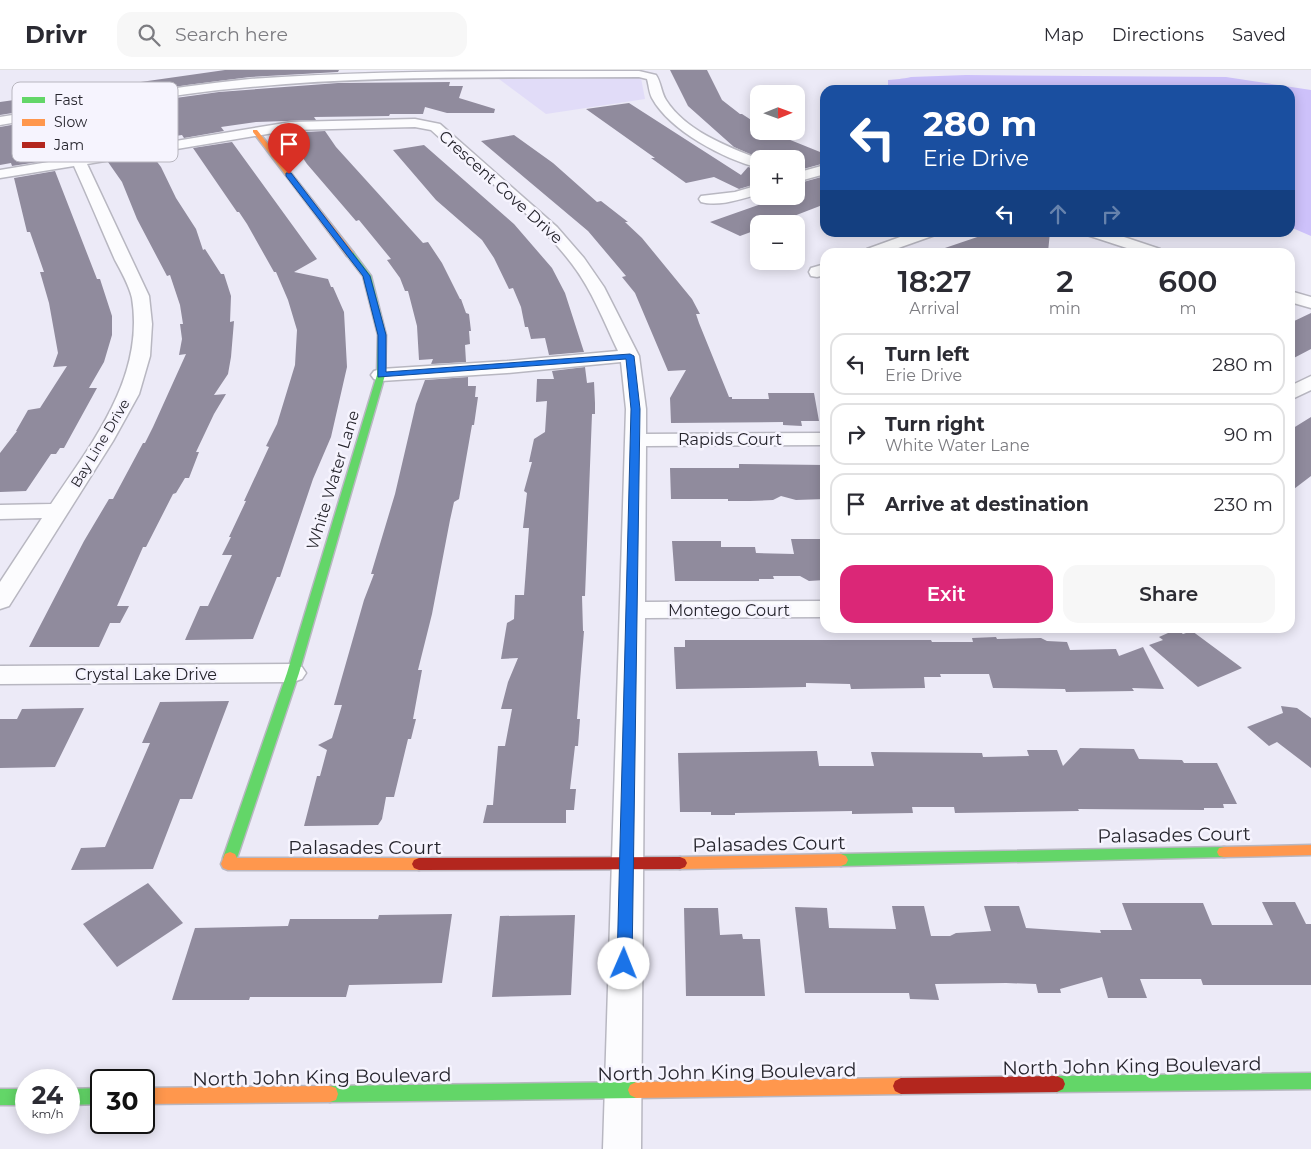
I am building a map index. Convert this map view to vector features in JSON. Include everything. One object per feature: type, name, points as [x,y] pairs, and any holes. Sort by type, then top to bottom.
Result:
[{"type":"street","points":[[178,92],[247,83],[306,78],[446,73],[644,75],[653,79],[660,101],[683,124],[722,148],[750,160]]},
{"type":"street","name":"Crescent Cove Drive","points":[[178,144],[291,126],[415,123],[435,127],[552,230],[578,261],[596,287],[630,356],[636,409],[622,1149]]},
{"type":"street","name":"White Water Lane","points":[[228,864],[293,673],[381,375],[382,335],[366,276],[255,131]]},
{"type":"street","name":"Crescent Cove Drive","points":[[0,174],[67,162]]},
{"type":"street","name":"Bay Line Drive","points":[[0,601],[103,441],[129,394],[141,356],[143,324],[140,296],[79,162]]},
{"type":"street","points":[[805,175],[820,170]]},
{"type":"street","points":[[706,199],[736,196],[750,192]]},
{"type":"street","points":[[884,248],[916,237]]},
{"type":"street","points":[[1108,237],[1142,248]]},
{"type":"street","points":[[1295,298],[1311,303]]},
{"type":"street","points":[[381,375],[630,356]]},
{"type":"street","points":[[1295,391],[1311,382]]},
{"type":"street","name":"Rapids Court","points":[[635,440],[820,439]]},
{"type":"street","points":[[0,512],[58,511]]},
{"type":"street","name":"Montego Court","points":[[632,610],[820,609]]},
{"type":"street","name":"Crystal Lake Drive","points":[[0,675],[293,673]]},
{"type":"street","name":"Palasades Court","points":[[228,864],[626,864],[1311,850]]},
{"type":"street","name":"North John King Boulevard","points":[[155,1096],[1311,1081]]},
{"type":"street","points":[[0,1097],[15,1097]]},
{"type":"shaded area","points":[[966,75],[1226,77],[1278,85],[888,85],[888,80],[911,77]]},
{"type":"shaded area","points":[[641,78],[645,99],[546,114],[499,79]]},
{"type":"shaded area","points":[[1295,88],[1311,90],[1311,236],[1295,229]]},
{"type":"building","points":[[225,70],[339,70],[338,72],[250,77],[178,86],[178,82],[141,82]]},
{"type":"building","points":[[670,70],[707,70],[722,100],[750,119],[750,140],[790,140],[820,152],[820,164],[805,169],[805,150],[750,150],[750,154],[734,147],[688,106]]},
{"type":"building","points":[[450,82],[449,86],[463,86],[459,98],[495,109],[494,113],[447,113],[425,107],[423,114],[314,117],[316,120],[256,122],[221,127],[224,131],[184,138],[182,135],[178,136],[178,98],[219,92],[338,83]]},
{"type":"building","points":[[12,100],[12,113],[0,115],[0,102]]},
{"type":"building","points":[[629,103],[741,175],[748,167],[750,168],[750,186],[739,189],[714,177],[686,183],[651,158],[655,158],[586,109]]},
{"type":"building","points":[[12,125],[12,162],[38,162],[12,166],[11,163],[0,165],[0,127]]},
{"type":"building","points":[[325,131],[336,147],[423,243],[428,242],[442,263],[461,299],[466,313],[469,314],[471,331],[469,331],[470,344],[465,345],[466,362],[431,364],[433,359],[419,360],[417,326],[408,291],[405,291],[400,278],[387,260],[391,259],[359,220],[356,221],[307,164],[286,133]]},
{"type":"building","points":[[514,135],[553,163],[597,202],[601,201],[628,222],[625,222],[642,238],[692,299],[700,314],[696,314],[729,397],[732,397],[732,399],[769,399],[768,393],[814,393],[819,421],[801,421],[802,426],[783,425],[783,422],[671,423],[670,398],[686,370],[668,371],[635,293],[622,277],[626,276],[588,231],[481,141]]},
{"type":"building","points":[[232,142],[317,259],[294,272],[328,279],[331,287],[333,287],[344,312],[347,367],[331,437],[313,479],[280,577],[277,577],[253,639],[185,640],[200,606],[208,606],[232,555],[222,555],[269,447],[266,446],[277,424],[295,365],[297,330],[288,300],[276,272],[274,272],[239,212],[237,212],[193,148]]},
{"type":"building","points":[[424,145],[514,224],[552,268],[565,293],[584,352],[549,355],[545,338],[531,339],[528,327],[525,327],[521,307],[513,288],[509,289],[494,258],[482,240],[436,200],[393,150]]},
{"type":"building","points":[[108,162],[157,162],[176,198],[196,229],[203,250],[205,249],[221,274],[224,274],[231,296],[230,322],[234,321],[228,374],[214,395],[226,394],[196,452],[199,452],[189,478],[185,478],[176,493],[173,494],[146,547],[143,547],[117,606],[129,606],[120,623],[110,623],[99,647],[29,647],[84,541],[109,499],[113,499],[143,443],[145,443],[186,354],[179,355],[182,339],[180,324],[183,324],[180,305],[170,275],[167,276],[137,219],[122,182]]},
{"type":"building","points":[[55,171],[97,279],[100,279],[112,316],[112,335],[104,362],[89,388],[97,388],[64,448],[60,448],[56,454],[51,454],[26,491],[0,492],[0,453],[17,431],[28,410],[40,408],[67,366],[53,367],[58,353],[49,303],[40,272],[44,272],[30,232],[27,232],[14,178]]},
{"type":"building","points":[[820,177],[820,206],[797,215],[750,215],[750,232],[740,236],[710,222],[758,205],[805,205],[805,182]]},
{"type":"building","points":[[977,237],[1050,237],[1048,248],[945,248]]},
{"type":"building","points":[[1311,313],[1311,349],[1295,357],[1295,321]]},
{"type":"building","points":[[585,367],[587,383],[594,382],[595,414],[592,414],[585,596],[582,596],[584,631],[577,719],[580,719],[578,746],[575,746],[570,789],[576,789],[574,810],[566,810],[566,823],[483,823],[487,805],[493,805],[498,746],[505,746],[512,709],[501,709],[508,682],[518,658],[501,659],[507,623],[514,619],[515,595],[524,595],[529,528],[523,528],[527,493],[524,491],[532,462],[529,462],[534,439],[545,432],[547,401],[536,402],[537,379],[554,379],[552,371]]},
{"type":"building","points":[[468,377],[468,386],[476,386],[475,397],[478,397],[474,425],[472,425],[459,499],[454,502],[432,614],[418,670],[422,670],[413,719],[416,719],[411,739],[408,739],[394,797],[386,797],[382,819],[378,825],[304,826],[317,776],[320,776],[327,750],[318,745],[332,738],[342,705],[334,705],[364,600],[374,574],[371,574],[395,494],[416,404],[425,380]]},
{"type":"building","points":[[1311,417],[1311,476],[1295,488],[1295,427]]},
{"type":"building","points":[[739,464],[820,465],[820,499],[796,500],[781,496],[773,500],[750,501],[671,499],[670,468],[739,468]]},
{"type":"building","points":[[791,539],[820,539],[820,580],[809,581],[800,576],[773,576],[774,579],[759,579],[759,581],[675,581],[672,541],[721,541],[721,547],[755,547],[756,553],[794,554]]},
{"type":"building","points":[[1168,633],[1195,633],[1242,668],[1198,687],[1149,645],[1163,640],[1159,637]]},
{"type":"building","points":[[996,637],[997,639],[1041,638],[1047,641],[1067,642],[1070,650],[1116,649],[1119,656],[1143,647],[1164,689],[1132,688],[1134,691],[1066,692],[1065,689],[993,688],[989,674],[940,674],[941,677],[924,677],[925,688],[851,689],[850,684],[806,683],[806,687],[676,689],[674,647],[685,647],[685,640],[931,640],[932,642],[973,642],[972,638]]},
{"type":"building","points":[[229,701],[192,799],[180,799],[153,869],[71,870],[81,848],[105,847],[150,743],[142,743],[160,702]]},
{"type":"building","points":[[1281,706],[1297,708],[1311,718],[1311,768],[1277,742],[1269,746],[1247,727],[1283,713]]},
{"type":"building","points":[[84,708],[55,767],[0,768],[0,719],[17,719],[22,709]]},
{"type":"building","points":[[1080,748],[1134,749],[1139,759],[1182,760],[1184,763],[1217,763],[1237,804],[1223,804],[1224,808],[1204,808],[1204,810],[1078,809],[1079,811],[955,813],[954,807],[912,807],[913,813],[852,814],[852,811],[711,815],[711,812],[680,812],[678,753],[817,751],[819,766],[874,766],[871,752],[982,753],[983,757],[1029,756],[1027,750],[1057,750],[1063,766]]},
{"type":"building","points":[[148,883],[183,923],[117,967],[83,924]]},
{"type":"building","points":[[1262,902],[1295,902],[1306,924],[1311,924],[1311,985],[1203,985],[1201,979],[1140,979],[1147,998],[1108,998],[1102,977],[1060,989],[1061,993],[1038,993],[1036,984],[935,984],[939,1000],[910,999],[909,993],[805,993],[795,907],[827,908],[829,928],[896,929],[892,906],[924,906],[931,936],[950,936],[956,933],[991,931],[984,906],[1019,906],[1026,928],[1101,933],[1100,930],[1132,930],[1122,903],[1203,903],[1212,925],[1273,925]]},
{"type":"building","points":[[684,908],[718,908],[720,935],[742,934],[743,939],[760,939],[765,996],[686,996]]},
{"type":"building","points":[[452,914],[442,983],[349,985],[346,997],[250,997],[249,1000],[172,1000],[195,928],[288,926],[290,919],[378,919],[379,915]]},
{"type":"building","points":[[575,915],[571,995],[492,997],[500,916]]},
{"type":"traffic: fast","points":[[230,858],[293,673],[381,375],[382,335],[367,276],[350,254]]},
{"type":"traffic: fast","points":[[841,860],[1224,852]]},
{"type":"traffic: fast","points":[[1057,1084],[1311,1081]]},
{"type":"traffic: fast","points":[[330,1094],[636,1090]]},
{"type":"traffic: fast","points":[[80,1097],[90,1096]]},
{"type":"traffic: fast","points":[[0,1097],[15,1097]]},
{"type":"traffic: slow","points":[[255,131],[350,254]]},
{"type":"traffic: slow","points":[[1224,852],[1311,850]]},
{"type":"traffic: slow","points":[[230,858],[228,864],[419,864]]},
{"type":"traffic: slow","points":[[680,863],[841,860]]},
{"type":"traffic: slow","points":[[636,1090],[901,1086]]},
{"type":"traffic: slow","points":[[155,1096],[330,1094]]},
{"type":"traffic: jam","points":[[419,864],[680,863]]},
{"type":"traffic: jam","points":[[901,1086],[1057,1084]]},
{"type":"route","points":[[289,174],[366,276],[382,335],[381,375],[508,367],[630,356],[636,409],[624,964]]}]
